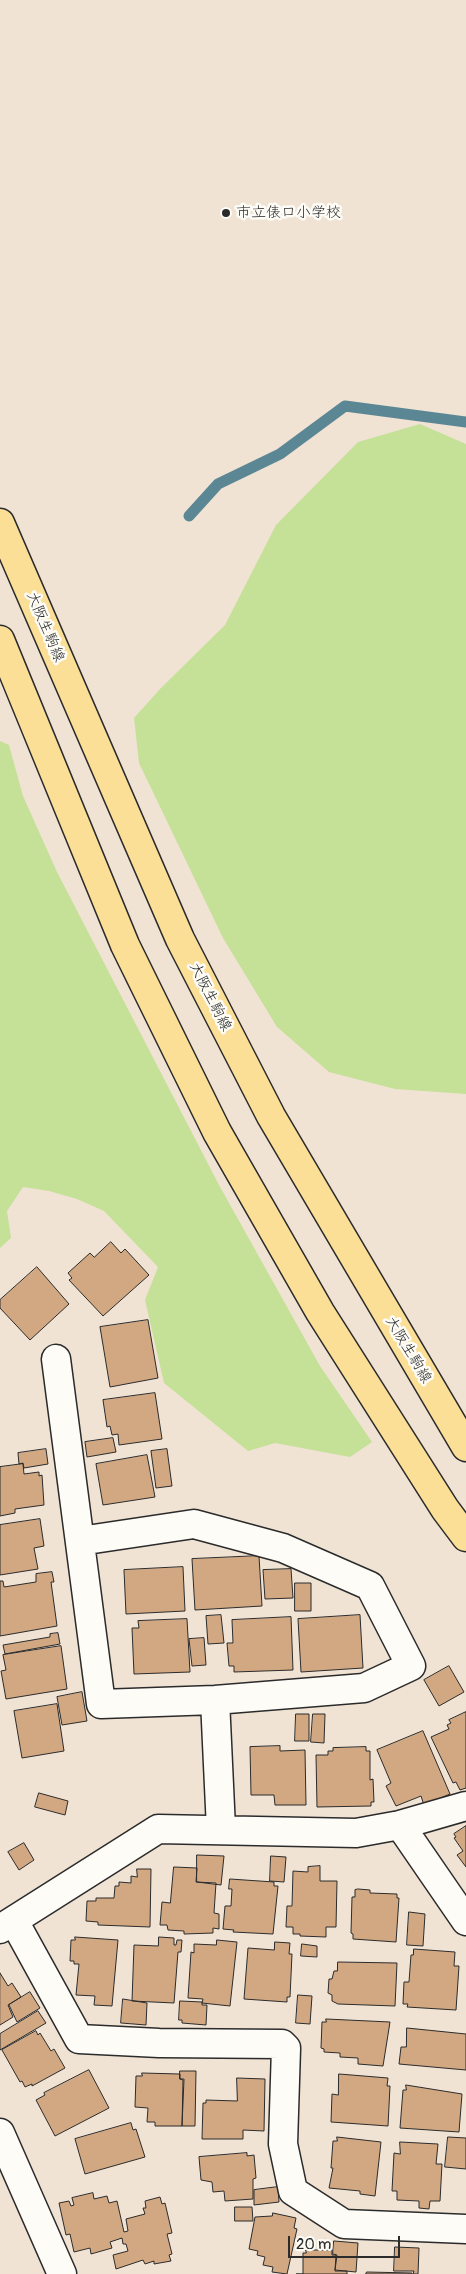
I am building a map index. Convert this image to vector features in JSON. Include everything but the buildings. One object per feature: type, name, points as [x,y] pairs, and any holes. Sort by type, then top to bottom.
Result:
[{"type":"main road","name":"大阪生駒線","points":[[0,523],[180,939],[271,1116],[466,1447]]},
{"type":"main road","points":[[0,640],[125,945],[217,1132],[320,1312],[445,1509],[466,1537]]},
{"type":"street","points":[[56,1358],[101,1704],[215,1700],[364,1688],[411,1666],[370,1586],[283,1548],[194,1524],[80,1541]]},
{"type":"street","points":[[215,1700],[221,1829]]},
{"type":"street","points":[[466,1806],[400,1825],[356,1833],[158,1829],[7,1925],[79,2039],[159,2043],[282,2044],[286,2048],[283,2144],[293,2191],[344,2224],[466,2229]]},
{"type":"street","points":[[400,1825],[466,1921]]},
{"type":"street","points":[[0,2133],[62,2274]]},
{"type":"green space","points":[[420,424],[466,444],[466,1094],[395,1089],[329,1072],[277,1027],[223,938],[139,763],[134,718],[160,689],[225,625],[276,525],[358,442]]},
{"type":"green space","points":[[0,741],[9,745],[23,796],[57,872],[219,1185],[320,1366],[372,1442],[350,1457],[275,1443],[248,1451],[164,1383],[145,1300],[158,1267],[104,1211],[77,1199],[49,1191],[23,1187],[7,1211],[11,1238],[0,1248]]},
{"type":"waterway","points":[[189,516],[218,484],[280,454],[345,406],[466,422]]},
{"type":"place","name":"市立俵口小学校","points":[[226,213]]}]
